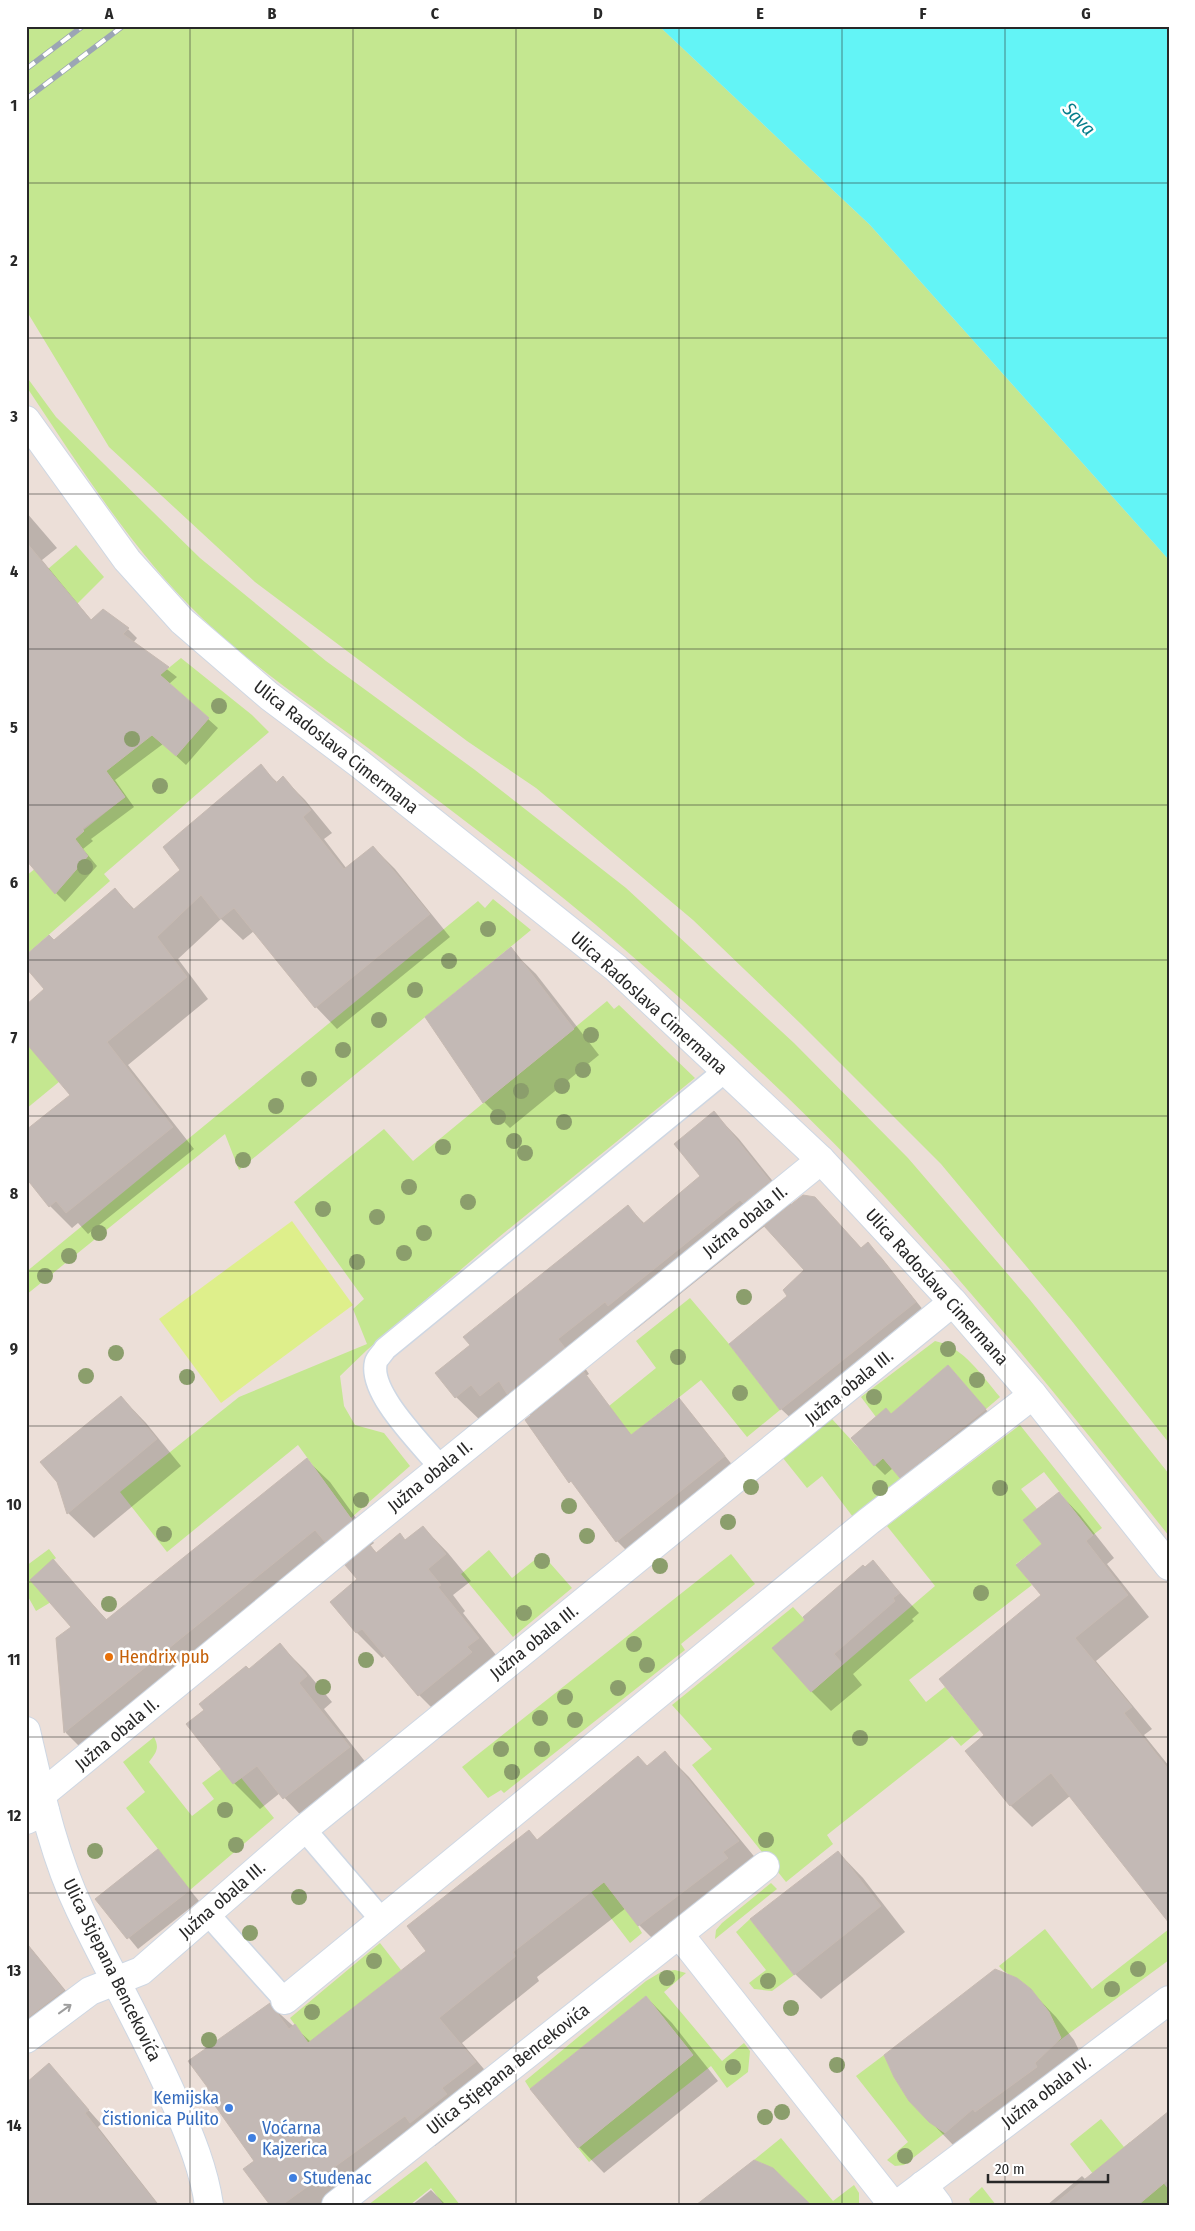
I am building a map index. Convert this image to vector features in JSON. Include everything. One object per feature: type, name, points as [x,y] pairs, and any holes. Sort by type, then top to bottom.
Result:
[{"type":"street","name":"Ulica Radoslava Cimermana","points":[[29,432],[127,560],[182,620],[269,696],[361,765],[616,968],[821,1160],[953,1302],[1033,1395],[1169,1566]]},
{"type":"street","name":"Južna obala II.","points":[[38,1809],[441,1468],[821,1160]]},
{"type":"street","name":"Južna obala III.","points":[[26,2039],[90,1991],[141,1971],[304,1829],[953,1302]]},
{"type":"street","points":[[285,2000],[380,1920],[869,1521],[1033,1395]]},
{"type":"street","name":"Ulica Stjepana Bencekovića","points":[[26,1732],[38,1809],[79,1908],[134,2013],[187,2130],[209,2205]]},
{"type":"street","name":"Ulica Stjepana Bencekovića","points":[[336,2205],[765,1866]]},
{"type":"street","points":[[679,1934],[892,2205]]},
{"type":"street","name":"Južna obala IV.","points":[[897,2205],[931,2195],[1169,2000]]},
{"type":"lane","points":[[441,1468],[384,1398],[376,1378],[376,1361],[385,1350],[725,1070]]},
{"type":"lane","points":[[304,1829],[380,1920]]},
{"type":"lane","points":[[208,1913],[285,2000]]},
{"type":"green space","points":[[26,26],[659,26],[870,225],[1169,560],[1169,1443],[1071,1320],[941,1164],[801,1024],[693,920],[536,788],[467,741],[255,582],[109,447],[26,310]]},
{"type":"green space","points":[[26,376],[56,417],[200,558],[326,661],[475,770],[626,888],[794,1043],[908,1158],[1030,1300],[1169,1474],[1169,1536],[1056,1395],[939,1256],[857,1167],[772,1082],[654,975],[563,898],[436,799],[265,672],[224,638],[178,594],[109,508],[26,386]]},
{"type":"green space","points":[[76,545],[104,577],[77,604],[48,569]]},
{"type":"green space","points":[[181,658],[252,715],[269,732],[104,874],[110,881],[28,953],[26,876],[125,797],[106,771],[161,725],[152,735],[176,756],[209,718],[160,675]]},
{"type":"green space","points":[[493,899],[531,930],[239,1170],[225,1134],[26,1295],[26,1272],[478,901],[485,908]]},
{"type":"green space","points":[[607,1001],[614,1009],[619,1005],[695,1078],[499,1237],[367,1350],[340,1376],[344,1406],[355,1425],[384,1433],[410,1466],[351,1518],[298,1445],[167,1552],[120,1492],[239,1397],[367,1344],[353,1309],[364,1299],[294,1202],[384,1129],[413,1161]]},
{"type":"green space","points":[[26,1047],[99,1049],[26,1109]]},
{"type":"green space","points":[[292,1221],[353,1305],[221,1403],[159,1319]]},
{"type":"green space","points":[[690,1298],[729,1344],[780,1410],[747,1437],[701,1380],[631,1435],[609,1406],[656,1368],[636,1341]]},
{"type":"green space","points":[[935,1341],[955,1349],[964,1356],[1000,1397],[986,1409],[948,1365],[891,1414],[876,1417],[861,1397]]},
{"type":"green space","points":[[832,1419],[874,1465],[883,1458],[902,1480],[853,1517],[822,1476],[807,1488],[783,1458]]},
{"type":"green space","points":[[1020,1425],[1102,1528],[1093,1535],[1044,1472],[1021,1489],[1037,1509],[1023,1520],[1051,1555],[1046,1559],[1037,1548],[1016,1564],[1032,1585],[909,1680],[926,1702],[945,1687],[974,1723],[1081,1645],[961,1746],[952,1736],[827,1835],[833,1844],[786,1882],[692,1765],[712,1749],[672,1705],[793,1607],[805,1620],[773,1648],[811,1692],[935,1586],[887,1526]]},
{"type":"green space","points":[[49,1549],[56,1558],[30,1580],[51,1602],[36,1611],[26,1593],[26,1566]]},
{"type":"green space","points":[[489,1550],[512,1578],[542,1554],[572,1588],[513,1637],[461,1574]]},
{"type":"green space","points":[[731,1554],[755,1584],[681,1644],[685,1650],[504,1793],[501,1790],[488,1798],[462,1767]]},
{"type":"green space","points":[[154,1737],[157,1744],[156,1750],[149,1762],[192,1816],[214,1799],[202,1783],[229,1763],[274,1818],[190,1890],[126,1808],[145,1792],[123,1762]]},
{"type":"green space","points":[[636,1856],[638,1926],[642,1933],[630,1943],[591,1892]]},
{"type":"green space","points":[[771,1883],[777,1889],[715,1939],[716,1930],[722,1923]]},
{"type":"green space","points":[[750,1919],[794,1975],[772,1991],[754,1989],[749,1983],[766,1970],[736,1932]]},
{"type":"green space","points":[[1045,1929],[1092,1989],[1169,1929],[1169,1960],[1056,2043],[1060,2036],[1034,1994],[999,1966]]},
{"type":"green space","points":[[380,1943],[401,1970],[327,2069],[290,2018]]},
{"type":"green space","points":[[675,1970],[686,1973],[664,1992],[722,2061],[744,2043],[750,2051],[748,2072],[727,2088],[711,2066],[589,2162],[578,2148],[693,2055],[646,1996],[530,2089],[525,2081],[646,1981],[661,1972]]},
{"type":"green space","points":[[884,2055],[908,2099],[925,2117],[945,2133],[904,2165],[895,2166],[887,2160],[908,2142],[856,2076]]},
{"type":"green space","points":[[1101,2119],[1124,2147],[1130,2142],[1169,2190],[1169,2205],[1117,2205],[1070,2144]]},
{"type":"green space","points":[[781,2138],[833,2201],[854,2185],[859,2193],[859,2203],[804,2205],[789,2183],[770,2168],[754,2160]]},
{"type":"green space","points":[[426,2161],[460,2205],[444,2205],[431,2188],[410,2205],[368,2205]]},
{"type":"green space","points":[[982,2187],[996,2205],[971,2205],[969,2199]]},
{"type":"water","name":"Sava","points":[[659,26],[1169,26],[1169,560],[870,225]]},
{"type":"building","points":[[26,542],[91,620],[103,609],[129,628],[123,634],[169,667],[160,675],[209,718],[176,756],[152,735],[106,771],[125,797],[82,829],[84,831],[75,839],[88,856],[55,894],[26,860]]},
{"type":"building","points":[[261,764],[276,783],[283,776],[311,810],[303,817],[344,869],[373,846],[430,914],[315,1008],[234,908],[220,919],[201,895],[157,937],[187,977],[107,1042],[173,1127],[66,1213],[56,1201],[49,1207],[26,1178],[26,1130],[70,1095],[26,1043],[26,1005],[44,989],[26,968],[26,955],[49,935],[54,940],[115,888],[133,910],[180,870],[163,847]]},
{"type":"building","points":[[511,947],[574,1029],[483,1103],[425,1017]]},
{"type":"building","points":[[714,1111],[770,1181],[743,1203],[740,1200],[608,1306],[605,1302],[558,1339],[565,1348],[507,1394],[499,1381],[480,1396],[471,1385],[455,1398],[435,1373],[470,1345],[463,1337],[628,1205],[643,1224],[700,1176],[674,1144]]},
{"type":"building","points":[[803,1195],[815,1197],[861,1248],[868,1242],[916,1302],[780,1410],[729,1344],[787,1296],[783,1290],[804,1270],[764,1226]]},
{"type":"building","points":[[948,1365],[986,1409],[900,1478],[883,1458],[874,1466],[851,1438],[886,1408],[891,1414]]},
{"type":"building","points":[[584,1372],[631,1435],[679,1398],[725,1456],[616,1542],[571,1481],[569,1483],[525,1420]]},
{"type":"building","points":[[121,1396],[157,1439],[67,1514],[57,1482],[40,1462]]},
{"type":"building","points":[[307,1458],[352,1520],[325,1542],[315,1530],[64,1733],[56,1638],[71,1627],[30,1580],[53,1559],[106,1620]]},
{"type":"building","points":[[1059,1492],[1093,1535],[1086,1541],[1128,1595],[1075,1638],[1132,1707],[1124,1713],[1169,1770],[1169,1923],[1051,1773],[1010,1806],[965,1751],[984,1735],[939,1679],[1041,1595],[1016,1565],[1042,1544],[1023,1520]]},
{"type":"building","points":[[423,1526],[446,1554],[428,1569],[441,1585],[438,1587],[479,1638],[467,1647],[472,1652],[418,1696],[362,1629],[356,1633],[330,1602],[357,1579],[345,1565],[370,1545],[376,1553],[400,1533],[405,1540]]},
{"type":"building","points":[[873,1560],[900,1593],[893,1598],[895,1601],[834,1654],[843,1664],[811,1692],[772,1648],[805,1620],[803,1617],[863,1565],[865,1567]]},
{"type":"building","points":[[280,1643],[307,1676],[299,1683],[350,1747],[283,1799],[257,1766],[233,1784],[186,1724],[204,1710],[199,1704],[246,1666],[249,1669]]},
{"type":"building","points":[[665,1751],[739,1841],[723,1852],[728,1858],[638,1926],[604,1882],[513,1952],[516,1956],[439,2018],[476,2062],[442,2088],[447,2094],[410,2123],[405,2116],[282,2205],[270,2205],[243,2169],[254,2161],[204,2090],[208,2088],[188,2061],[270,2003],[289,2029],[295,2024],[308,2043],[426,1951],[407,1926],[529,1830],[537,1840],[638,1756],[647,1766]]},
{"type":"building","points":[[158,1849],[190,1890],[127,1939],[95,1899]]},
{"type":"building","points":[[838,1851],[881,1906],[794,1975],[750,1919]]},
{"type":"building","points":[[26,1943],[64,1990],[26,2019]]},
{"type":"building","points":[[995,1969],[1017,1978],[1031,1989],[1049,2012],[1061,2038],[1035,2063],[1037,2067],[975,2112],[973,2109],[945,2133],[929,2122],[909,2101],[894,2077],[884,2055]]},
{"type":"building","points":[[646,1996],[693,2055],[578,2148],[530,2089]]},
{"type":"building","points":[[49,2063],[89,2110],[85,2113],[158,2205],[26,2205],[26,2083]]},
{"type":"building","points":[[1169,2111],[1169,2179],[1138,2205],[1053,2205]]},
{"type":"building","points":[[754,2160],[773,2168],[811,2205],[696,2205]]},
{"type":"railway","points":[[26,69],[83,26]]},
{"type":"railway","points":[[26,99],[123,26]]},
{"type":"place","name":"Hendrix pub","points":[[109,1657]]},
{"type":"place","name":"Kemijska čistionica Pulito","points":[[229,2108]]},
{"type":"place","name":"Voćarna Kajzerica","points":[[252,2138]]},
{"type":"place","name":"Studenac","points":[[293,2178]]}]
